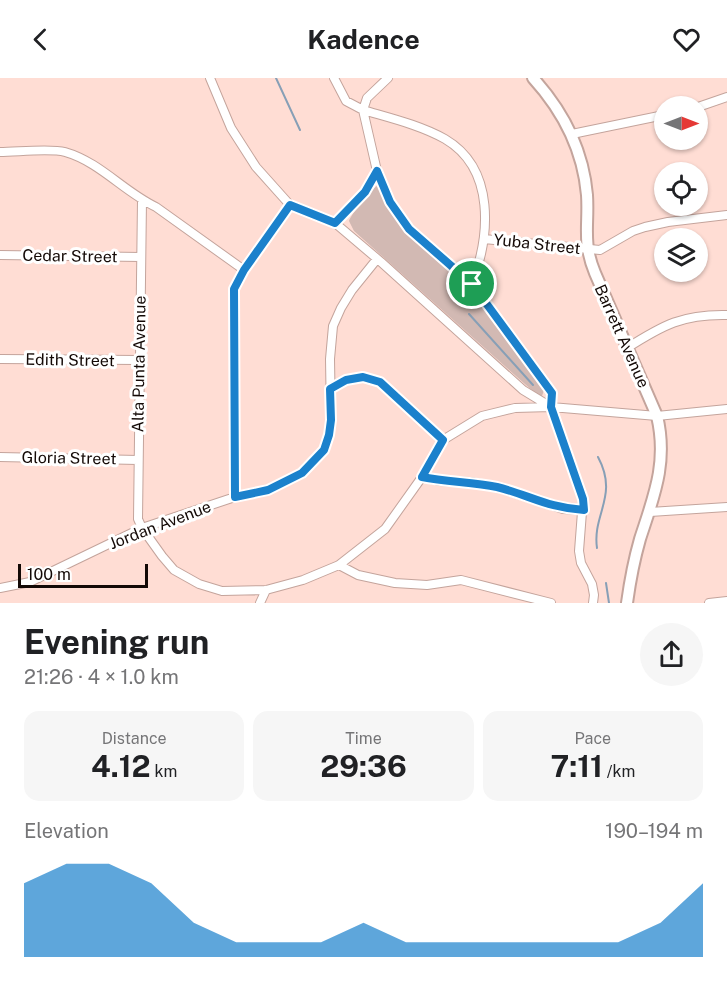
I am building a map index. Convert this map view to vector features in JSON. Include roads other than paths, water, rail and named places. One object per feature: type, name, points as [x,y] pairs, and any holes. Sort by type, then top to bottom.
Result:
[{"type":"street","points":[[210,78],[231,128],[256,166],[290,205],[335,223],[523,390],[551,407]]},
{"type":"street","points":[[334,78],[346,101],[363,110],[405,122],[445,139],[466,156],[480,180],[485,208],[484,239],[478,269],[472,284]]},
{"type":"street","points":[[388,78],[366,98],[363,110],[377,171],[390,202],[409,229],[472,284],[552,393],[551,407],[581,491],[584,510],[579,551],[581,563],[592,584],[593,603]]},
{"type":"street","name":"Barrett Avenue","points":[[533,78],[557,107],[572,134],[580,155],[587,196],[586,249],[657,416],[660,429],[661,462],[650,512],[633,564],[627,603]]},
{"type":"street","points":[[708,104],[727,97]]},
{"type":"street","points":[[572,134],[654,117]]},
{"type":"street","points":[[0,152],[62,152],[79,157],[156,207],[244,270]]},
{"type":"street","points":[[335,223],[365,192],[377,171]]},
{"type":"street","name":"Alta Punta Avenue","points":[[142,200],[138,460],[138,519],[142,528]]},
{"type":"street","points":[[235,497],[234,289],[244,270],[290,205]]},
{"type":"street","name":"Yuba Street","points":[[484,239],[600,250],[633,231],[645,227],[727,215]]},
{"type":"street","name":"Cedar Street","points":[[0,255],[141,256]]},
{"type":"street","name":"Jordan Avenue","points":[[0,588],[30,582],[142,528],[235,497],[268,490],[302,473],[324,450],[330,428],[333,326],[352,290],[377,259]]},
{"type":"street","points":[[627,348],[665,325],[686,318],[727,315]]},
{"type":"street","name":"Edith Street","points":[[0,359],[139,360]]},
{"type":"street","points":[[330,389],[346,380],[363,377],[380,382],[443,440]]},
{"type":"street","points":[[142,528],[174,570],[198,584],[222,591],[266,590],[303,580],[339,565],[385,529],[422,477],[443,440],[482,416],[515,408],[551,407],[657,416],[727,409]]},
{"type":"street","name":"Gloria Street","points":[[0,457],[138,460]]},
{"type":"street","points":[[422,477],[500,488],[563,509],[584,510]]},
{"type":"street","points":[[650,512],[727,507]]},
{"type":"street","points":[[339,565],[358,574],[395,583],[427,585],[461,580],[551,603]]},
{"type":"street","points":[[260,603],[266,590]]},
{"type":"street","points":[[709,603],[727,601]]},
{"type":"waterway","points":[[276,78],[300,130]]},
{"type":"waterway","points":[[469,314],[533,385]]},
{"type":"waterway","points":[[597,548],[596,536],[606,494],[604,471],[598,457]]},
{"type":"waterway","points":[[606,583],[609,603]]}]
